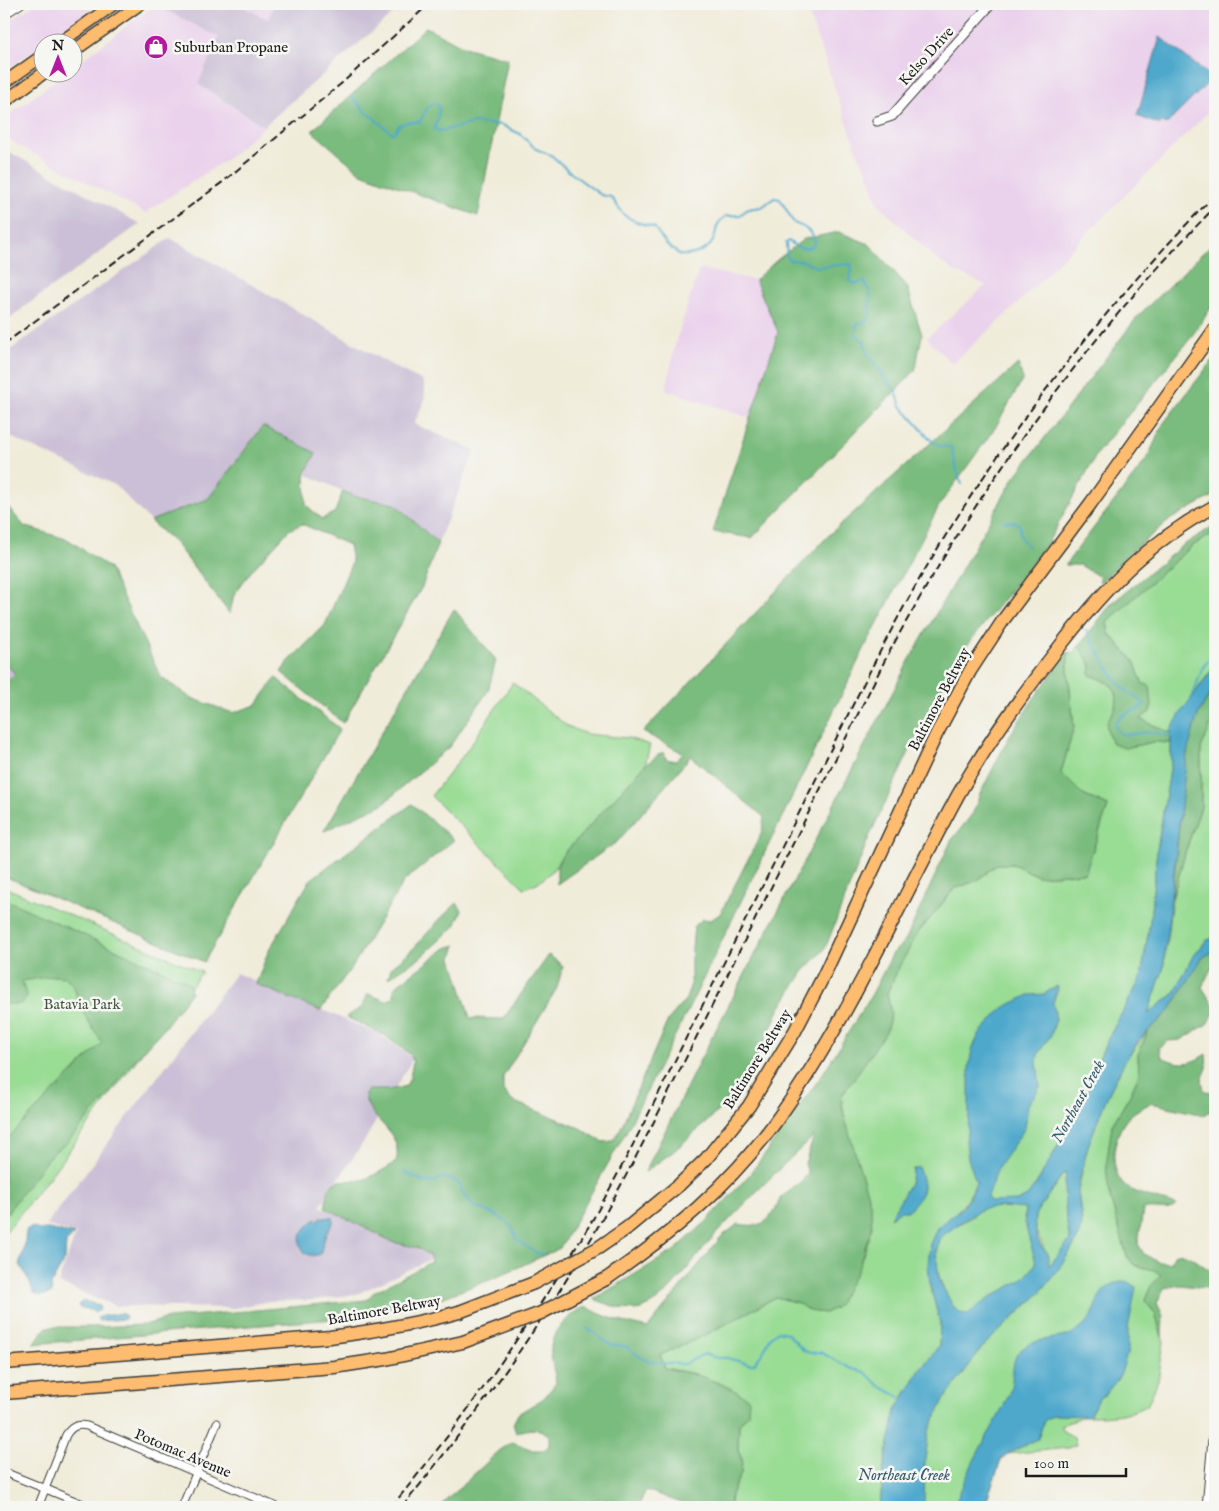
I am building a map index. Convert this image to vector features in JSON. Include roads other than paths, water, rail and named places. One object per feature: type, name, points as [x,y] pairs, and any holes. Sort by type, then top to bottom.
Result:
[{"type":"highway","points":[[75,32],[114,4]]},
{"type":"highway","points":[[82,45],[140,4]]},
{"type":"highway","points":[[4,83],[32,63]]},
{"type":"highway","points":[[4,102],[32,82]]},
{"type":"highway","name":"Baltimore Beltway","points":[[4,1363],[330,1337],[425,1322],[459,1312],[534,1284],[591,1252],[627,1228],[673,1190],[706,1159],[749,1106],[795,1031],[823,977],[950,706],[975,663],[1004,619],[1091,503],[1215,329]]},
{"type":"highway","points":[[1091,503],[1215,340]]},
{"type":"highway","points":[[4,1393],[334,1366],[386,1359],[463,1342],[541,1313],[606,1280],[666,1236],[723,1185],[773,1125],[801,1086],[849,1003],[978,760],[1017,702],[1076,624],[1140,557],[1165,537],[1215,506]]},
{"type":"street","points":[[4,15],[21,4]]},
{"type":"street","name":"Kelso Drive","points":[[877,121],[892,116],[991,4]]},
{"type":"street","points":[[1206,1507],[1215,1406]]},
{"type":"street","points":[[182,1507],[217,1423]]},
{"type":"street","name":"Potomac Avenue","points":[[46,1488],[66,1435],[71,1428],[79,1425],[87,1426],[277,1507]]},
{"type":"street","points":[[4,1472],[90,1507]]},
{"type":"street","points":[[38,1507],[46,1488]]},
{"type":"water","points":[[1160,37],[1213,78],[1168,123],[1158,124],[1137,116]]},
{"type":"water","name":"Northeast Creek","points":[[1215,666],[1215,691],[1207,698],[1197,717],[1187,753],[1163,970],[1148,1014],[1175,993],[1192,958],[1206,941],[1215,937],[1215,950],[1202,958],[1169,1011],[1139,1040],[1126,1059],[1106,1099],[1088,1146],[1080,1177],[1078,1192],[1082,1226],[1075,1244],[1058,1270],[1038,1295],[984,1345],[944,1400],[929,1431],[925,1460],[924,1506],[940,1507],[880,1507],[883,1472],[896,1410],[920,1370],[939,1346],[940,1323],[930,1285],[928,1265],[930,1244],[937,1228],[963,1207],[973,1191],[976,1181],[968,1159],[966,1141],[969,1117],[969,1066],[972,1050],[979,1034],[1003,1008],[1029,995],[1044,994],[1057,986],[1053,1002],[1056,1019],[1051,1035],[1038,1054],[1037,1063],[1040,1087],[1028,1105],[1025,1128],[998,1168],[987,1197],[991,1202],[1017,1201],[1027,1196],[1037,1183],[1059,1144],[1110,1035],[1141,978],[1150,921],[1157,850],[1171,763],[1171,730],[1182,711]],"holes":[[[1066,1173],[1064,1191],[1070,1240],[1049,1266],[1048,1253],[1044,1250],[1036,1235],[1035,1218],[1036,1213],[1063,1174]],[[1001,1207],[1025,1209],[1027,1229],[1036,1263],[1019,1281],[986,1300],[968,1314],[960,1313],[953,1306],[939,1280],[936,1251],[941,1237],[982,1209]]]},
{"type":"water","points":[[918,1167],[923,1186],[921,1195],[908,1211],[900,1211],[890,1218],[910,1183],[913,1169]]},
{"type":"water","points":[[321,1217],[333,1218],[333,1223],[326,1234],[320,1254],[307,1254],[301,1248],[300,1239],[308,1226],[316,1219],[318,1221]]},
{"type":"water","points":[[34,1227],[38,1230],[48,1229],[74,1234],[66,1243],[65,1259],[51,1285],[52,1293],[41,1296],[34,1293],[19,1264],[24,1249],[27,1229]]},
{"type":"water","points":[[1126,1281],[1136,1287],[1128,1329],[1128,1351],[1120,1376],[1104,1396],[1100,1397],[1089,1416],[1053,1415],[1044,1421],[1038,1439],[1007,1454],[1001,1460],[984,1507],[954,1507],[974,1460],[1007,1398],[1017,1354],[1031,1344],[1065,1336],[1080,1329],[1087,1323],[1097,1301],[1106,1288]]},
{"type":"water","points":[[83,1301],[99,1305],[100,1310],[96,1312],[79,1307],[78,1305]]},
{"type":"water","points":[[121,1313],[126,1316],[125,1319],[99,1321],[97,1318],[102,1316]]},
{"type":"waterway","points":[[351,96],[365,111],[392,133],[394,133],[399,125],[409,122],[420,122],[428,107],[436,103],[439,112],[434,129],[440,131],[474,123],[502,125],[520,134],[536,149],[551,155],[571,173],[601,195],[611,197],[624,215],[636,222],[654,227],[666,244],[680,255],[694,254],[707,248],[713,241],[719,222],[726,216],[740,215],[748,209],[762,207],[774,198],[780,199],[794,223],[807,229],[815,241],[812,247],[805,248],[797,247],[789,241],[786,243],[789,260],[803,261],[816,267],[851,264],[852,271],[849,281],[855,284],[865,281],[871,297],[868,307],[871,310],[868,320],[857,324],[855,335],[864,341],[868,355],[882,372],[885,380],[896,391],[901,406],[932,441],[940,446],[951,447],[962,484]]},
{"type":"waterway","points":[[1003,521],[1014,522],[1020,525],[1020,536],[1028,547]]},
{"type":"waterway","points":[[1086,630],[1116,680],[1124,689],[1144,704],[1142,707],[1118,719],[1115,723],[1120,733],[1129,735],[1152,732],[1172,737]]},
{"type":"waterway","name":"Northeast Creek","points":[[1193,694],[1203,667],[1215,653]]},
{"type":"waterway","points":[[404,1172],[424,1182],[434,1182],[443,1177],[457,1182],[461,1186],[460,1189],[474,1206],[498,1216],[512,1227],[516,1239],[534,1252],[543,1254]]},
{"type":"waterway","points":[[587,1328],[611,1345],[625,1346],[643,1359],[660,1363],[685,1364],[704,1354],[716,1358],[727,1358],[754,1364],[774,1334],[778,1331],[787,1333],[803,1350],[810,1353],[820,1352],[852,1369],[865,1372],[878,1385],[905,1400]]},
{"type":"railway","points":[[4,344],[224,181],[342,83],[429,4]]},
{"type":"railway","points":[[391,1507],[445,1440],[496,1370],[544,1299],[589,1226],[639,1133],[905,604],[952,526],[1019,426],[1093,330],[1132,284],[1215,195]]},
{"type":"railway","points":[[402,1507],[464,1428],[522,1348],[599,1225],[654,1121],[885,660],[956,538],[994,479],[1076,366],[1166,258],[1215,207]]},
{"type":"place","name":"Suburban Propane","points":[[156,47]]},
{"type":"park label","name":"Batavia Park","points":[[82,1004]]}]
